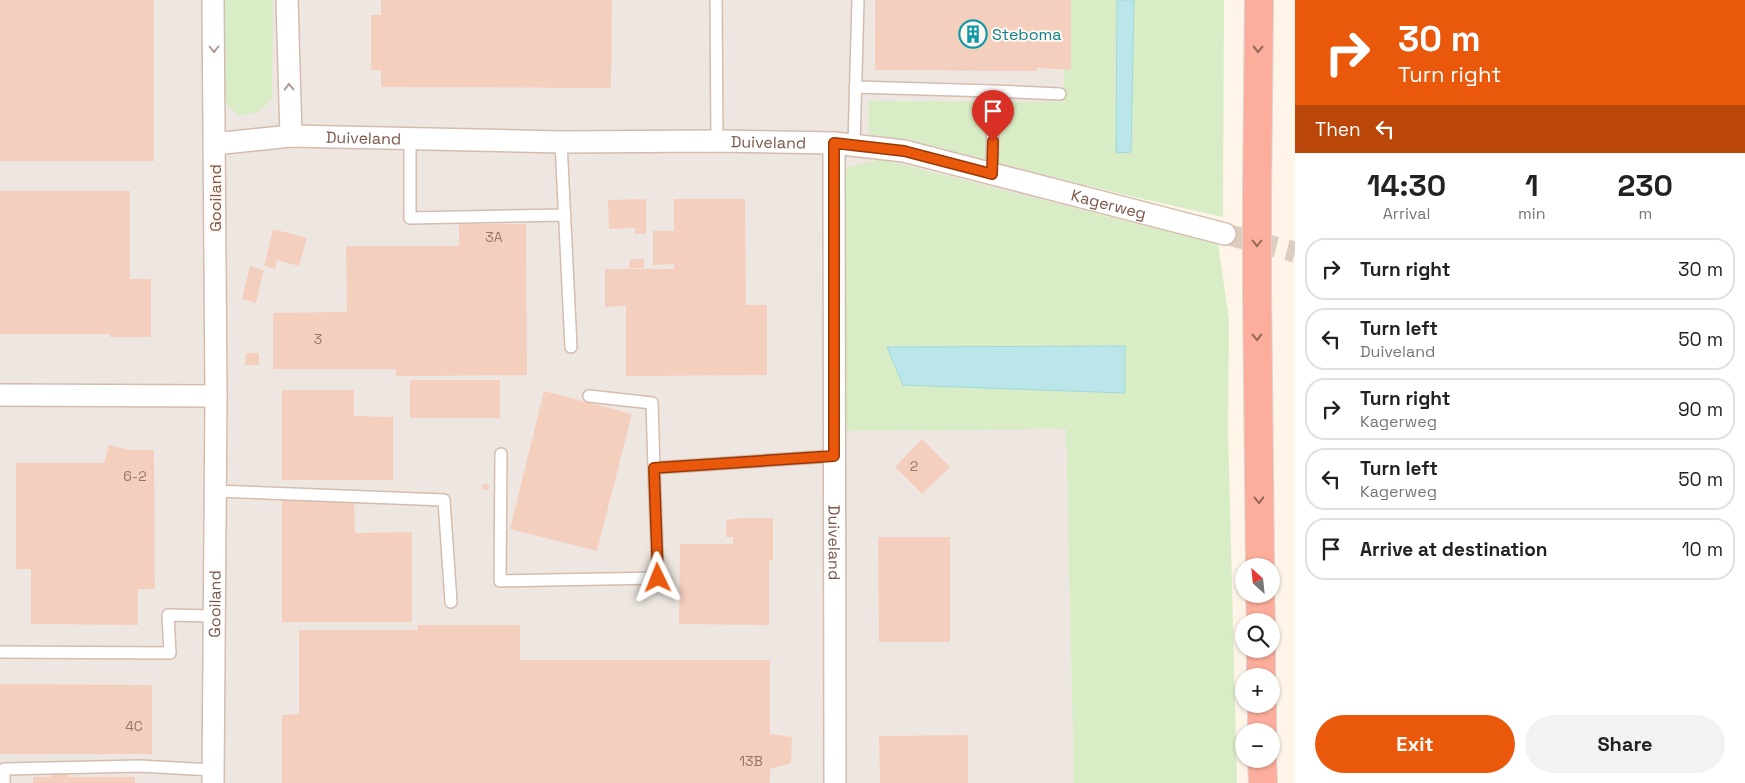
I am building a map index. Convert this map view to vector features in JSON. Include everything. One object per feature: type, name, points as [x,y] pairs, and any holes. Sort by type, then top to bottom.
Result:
[{"type":"highway","points":[[1259,0],[1257,288],[1260,558]]},
{"type":"highway","points":[[1262,768],[1263,783]]},
{"type":"street","name":"Gooiland","points":[[213,0],[216,396],[213,776]]},
{"type":"street","points":[[287,0],[290,136]]},
{"type":"street","name":"Duiveland","points":[[214,144],[290,136],[561,142],[717,141],[844,144],[834,456],[835,783]]},
{"type":"street","name":"Kagerweg","points":[[844,144],[904,151],[1225,234]]},
{"type":"street","points":[[0,396],[216,396]]},
{"type":"lane","points":[[716,0],[717,141]]},
{"type":"lane","points":[[844,144],[855,88],[858,0]]},
{"type":"lane","points":[[855,88],[1060,94]]},
{"type":"lane","points":[[992,174],[993,91]]},
{"type":"lane","points":[[410,139],[410,218],[565,215]]},
{"type":"lane","points":[[561,142],[571,346]]},
{"type":"lane","points":[[501,454],[500,581],[658,578],[652,402],[589,396]]},
{"type":"lane","points":[[654,468],[834,456]]},
{"type":"lane","points":[[215,491],[444,500],[451,602]]},
{"type":"lane","points":[[0,652],[170,653],[168,616],[214,616]]},
{"type":"lane","points":[[4,783],[4,769],[139,766],[213,776]]},
{"type":"shaded area","points":[[0,0],[1085,0],[1080,155],[1106,288],[1117,783],[0,783]]},
{"type":"green space","points":[[222,0],[273,0],[272,97],[262,109],[254,113],[239,115],[228,106],[222,95]]},
{"type":"green space","points":[[1066,0],[1224,0],[1223,217],[1125,195],[945,149],[869,134],[869,101],[1063,102]]},
{"type":"green space","points":[[880,159],[1218,244],[1229,319],[1228,428],[1235,768],[1237,768],[1237,783],[1074,783],[1066,429],[834,431],[835,181],[847,168]],"holes":[[[1125,346],[1125,393],[903,385],[887,347]]]},
{"type":"water","points":[[1117,0],[1134,0],[1131,152],[1116,153]]},
{"type":"water","points":[[1125,346],[1125,393],[903,385],[887,347]]},
{"type":"building","points":[[0,0],[154,0],[154,161],[0,161]]},
{"type":"building","points":[[381,0],[612,0],[611,88],[381,87],[381,70],[371,70],[371,15],[381,15]]},
{"type":"building","name":"Steboma","points":[[875,0],[1071,0],[1071,70],[1037,68],[1037,71],[875,70]]},
{"type":"building","points":[[0,191],[130,191],[130,279],[151,279],[151,337],[110,337],[110,334],[0,334]]},
{"type":"building","points":[[646,199],[646,234],[635,234],[635,228],[609,229],[608,200]]},
{"type":"building","points":[[674,199],[745,199],[746,305],[767,305],[767,375],[626,376],[626,306],[605,307],[605,269],[674,269],[674,264],[653,265],[653,231],[674,231]]},
{"type":"building","points":[[459,224],[526,224],[527,375],[396,376],[396,369],[273,369],[273,313],[347,312],[346,246],[459,246]]},
{"type":"building","points":[[273,229],[307,238],[299,266],[277,260],[275,269],[264,266]]},
{"type":"building","points":[[630,259],[644,259],[644,268],[629,268]]},
{"type":"building","points":[[250,266],[264,270],[256,303],[242,299]]},
{"type":"building","points":[[246,353],[259,353],[259,365],[245,365]]},
{"type":"building","points":[[410,380],[500,380],[500,418],[410,418]]},
{"type":"building","points":[[282,390],[354,390],[354,416],[393,417],[393,480],[282,480]]},
{"type":"building","points":[[544,391],[632,414],[597,551],[510,529]]},
{"type":"building","points":[[922,439],[950,467],[922,494],[895,467]]},
{"type":"building","points":[[109,445],[129,450],[154,450],[155,589],[138,589],[138,625],[31,624],[31,569],[16,569],[16,463],[104,463]]},
{"type":"building","points":[[482,484],[489,484],[489,490],[482,489]]},
{"type":"building","points":[[282,499],[354,499],[355,533],[412,532],[412,622],[282,622]]},
{"type":"building","points":[[773,518],[773,560],[769,561],[769,625],[679,624],[680,544],[733,544],[733,537],[726,537],[726,520]]},
{"type":"building","points":[[878,537],[950,537],[950,642],[879,642]]},
{"type":"building","points":[[418,625],[520,625],[520,660],[770,660],[770,734],[792,737],[791,763],[770,769],[770,783],[282,783],[282,715],[299,714],[299,630],[418,630]]},
{"type":"building","points":[[0,684],[152,685],[152,754],[0,754]]},
{"type":"building","points":[[968,735],[968,783],[880,783],[879,736]]},
{"type":"building","points":[[51,770],[68,770],[69,777],[135,777],[135,783],[33,783],[33,777],[51,777]]},
{"type":"tunnel","points":[[1225,234],[1295,252]]},
{"type":"place","name":"Steboma","points":[[973,34]]},
{"type":"route","points":[[658,578],[654,468],[834,456],[834,143],[904,151],[992,174],[993,141]]}]
